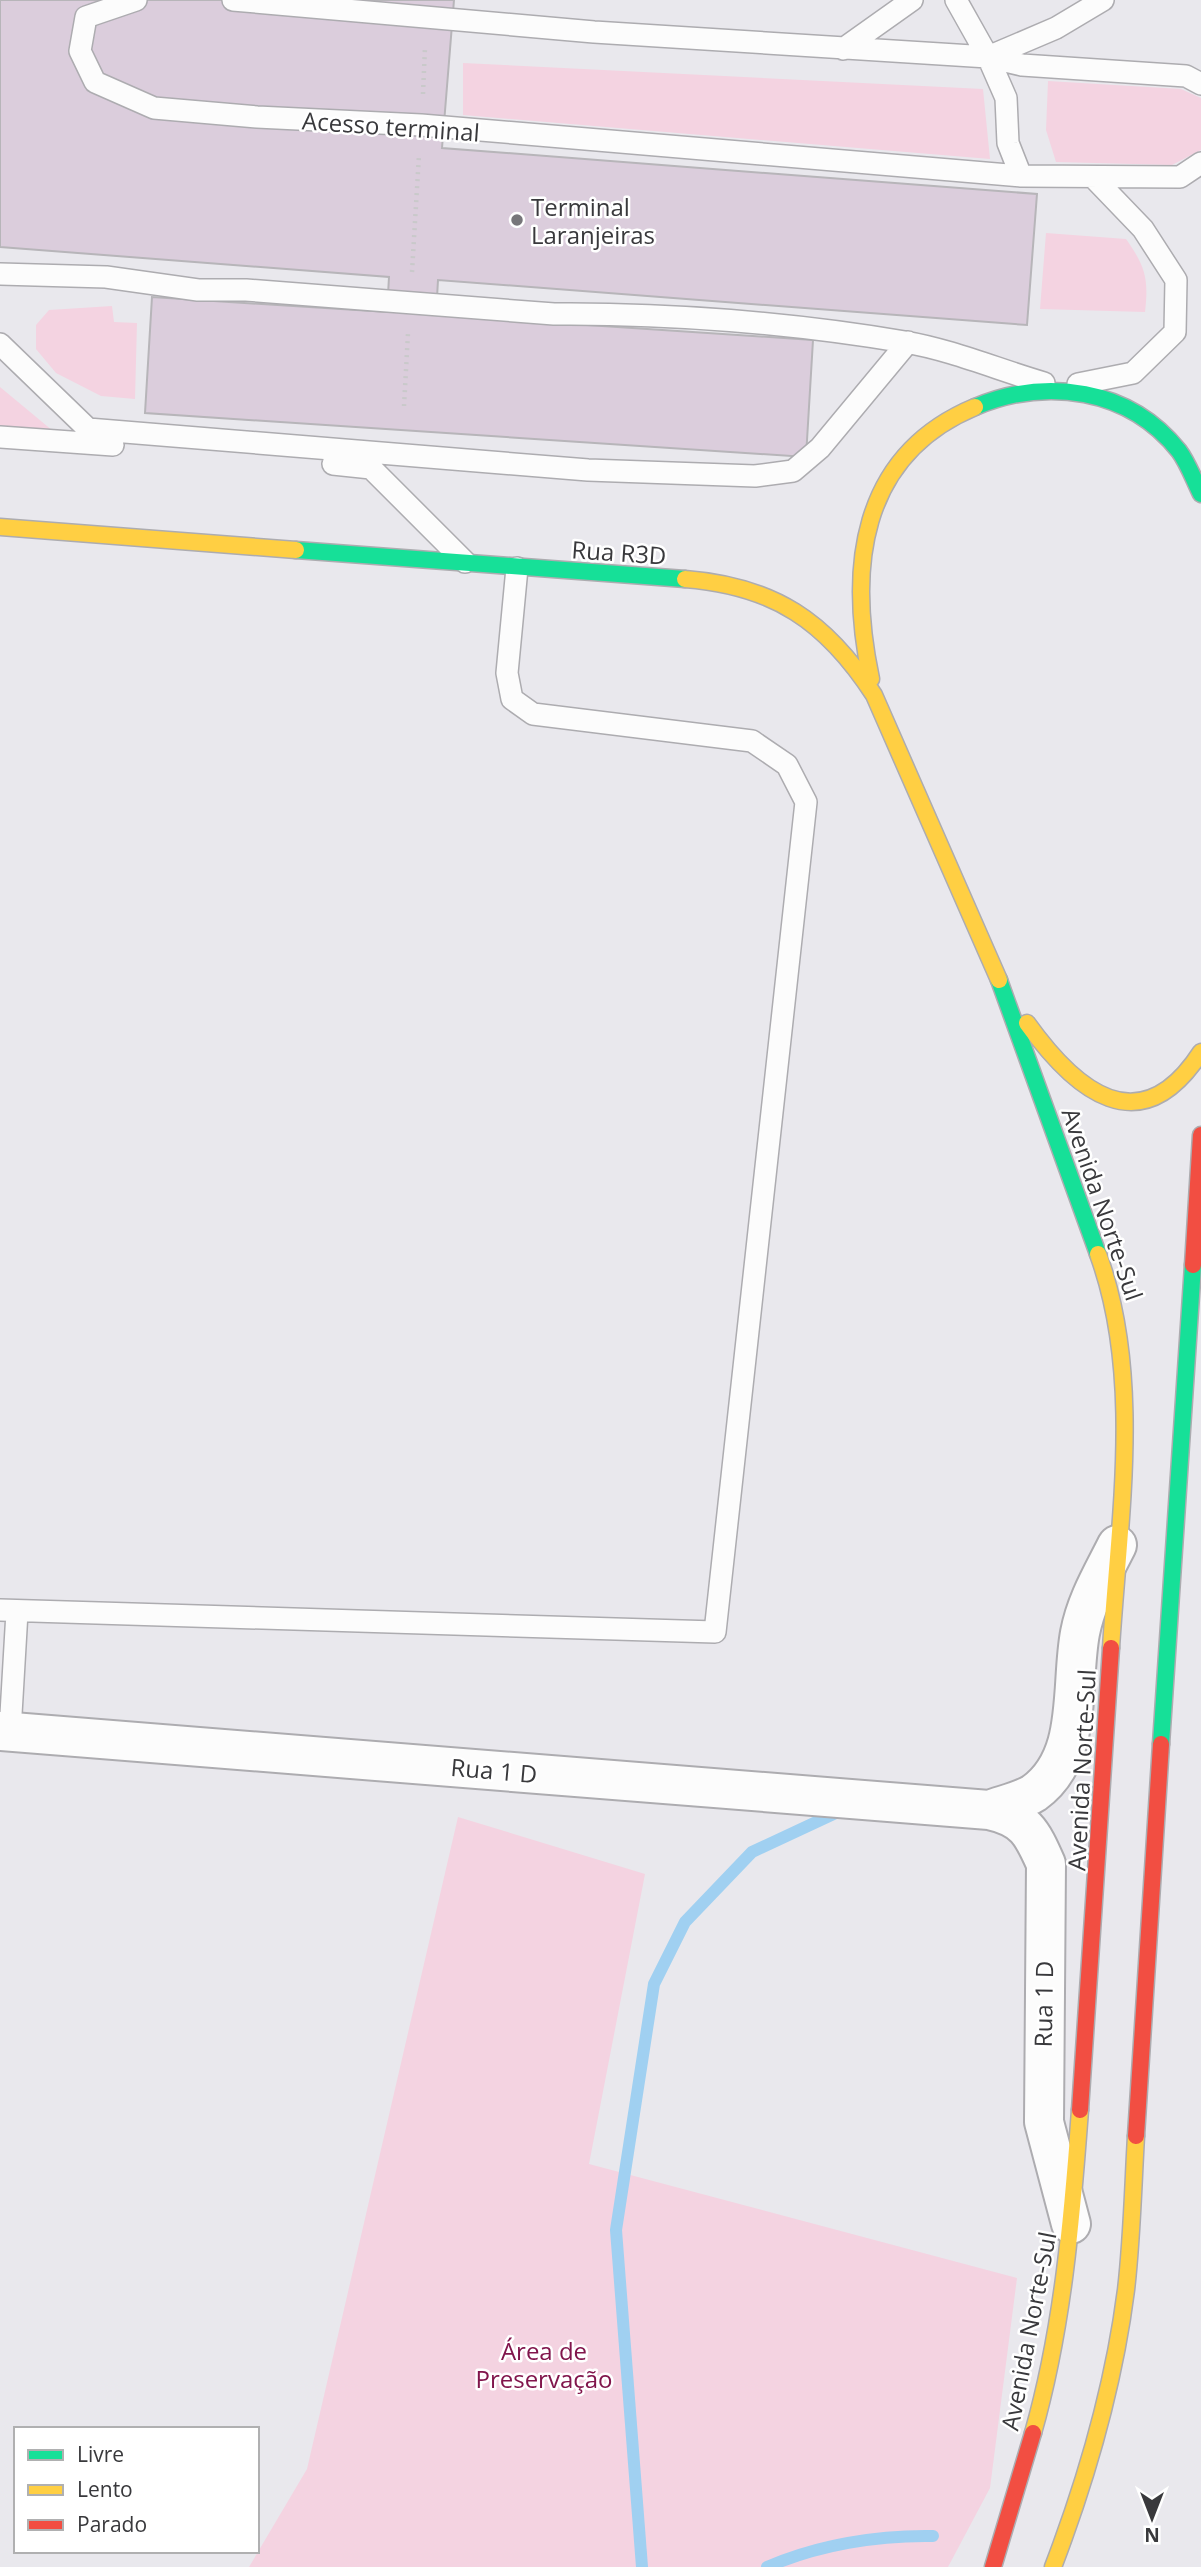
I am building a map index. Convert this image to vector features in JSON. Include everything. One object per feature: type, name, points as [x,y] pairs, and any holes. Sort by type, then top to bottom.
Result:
[{"type":"main road","points":[[874,695],[860,622],[860,582],[869,524],[896,469],[918,442],[971,408],[1032,391],[1059,388],[1116,400],[1153,421],[1179,450],[1201,494]]},
{"type":"main road","name":"Rua R3D","points":[[0,527],[707,581],[761,594],[796,612],[833,639],[854,662],[874,695],[1002,986]]},
{"type":"main road","points":[[1002,986],[1050,1054],[1071,1077],[1107,1098],[1128,1101],[1148,1099],[1172,1089],[1190,1073],[1201,1052]]},
{"type":"main road","name":"Avenida Norte-Sul","points":[[993,2567],[1046,2384],[1071,2225],[1095,1914],[1125,1401],[1120,1323],[1111,1290],[1002,986]]},
{"type":"main road","points":[[1053,2567],[1091,2456],[1112,2373],[1126,2289],[1201,1135]]},
{"type":"street","name":"Rua 1 D","points":[[989,1810],[1034,1793],[1052,1773],[1069,1742],[1079,1637],[1086,1604],[1117,1545]]},
{"type":"street","name":"Rua 1 D","points":[[5,1731],[989,1810],[1012,1815],[1033,1834],[1046,1864],[1044,2122],[1071,2225]]},
{"type":"lane","name":"Acesso terminal","points":[[135,0],[86,16],[80,51],[95,82],[154,108],[257,117],[421,125],[524,136],[1021,176],[1180,177],[1201,163]]},
{"type":"lane","points":[[233,0],[843,50],[988,57],[1022,65],[1186,76],[1201,84]]},
{"type":"lane","points":[[843,50],[912,0]]},
{"type":"lane","points":[[956,0],[988,57],[1006,98],[1008,144],[1021,176]]},
{"type":"lane","points":[[988,57],[1056,28],[1103,0]]},
{"type":"lane","points":[[1006,98],[1022,65],[1056,28]]},
{"type":"lane","points":[[0,274],[106,277],[198,290],[410,302],[554,314],[605,314],[757,323],[908,342],[1059,388],[1133,373],[1175,332],[1176,280],[1143,229],[1093,177]]},
{"type":"lane","points":[[0,344],[88,429],[589,470],[755,476],[793,471],[820,448],[908,342]]},
{"type":"lane","points":[[0,437],[371,468],[467,564]]},
{"type":"lane","points":[[5,1731],[8,1611],[715,1632],[806,802],[787,765],[752,740],[533,714],[512,699],[508,673],[517,568]]},
{"type":"path","points":[[404,406],[427,16]]},
{"type":"green space","points":[[463,63],[983,89],[990,159],[463,115]]},
{"type":"green space","points":[[1048,81],[1181,89],[1201,98],[1201,150],[1172,165],[1056,162],[1046,130]]},
{"type":"green space","points":[[1046,233],[1126,239],[1138,257],[1144,273],[1145,312],[1040,309]]},
{"type":"green space","points":[[112,306],[114,322],[137,323],[135,399],[101,396],[56,373],[36,349],[36,325],[49,310]]},
{"type":"green space","points":[[0,387],[53,431],[0,430]]},
{"type":"green space","name":"Área de Preservação","points":[[458,1817],[645,1874],[589,2164],[1017,2278],[990,2488],[948,2567],[249,2567],[307,2469]]},
{"type":"building","name":"Terminal Laranjeiras","points":[[0,0],[454,0],[442,148],[1037,194],[1027,325],[438,280],[436,315],[813,340],[806,457],[145,413],[152,297],[387,312],[389,277],[0,247]]},
{"type":"waterway","points":[[642,2567],[616,2230],[654,1984],[685,1922],[752,1852],[842,1810]]},
{"type":"waterway","points":[[767,2567],[786,2559],[848,2543],[891,2537],[933,2536]]},
{"type":"traffic: fast","points":[[975,407],[1030,392],[1058,391],[1111,401],[1136,413],[1159,430],[1179,451],[1201,494]]},
{"type":"traffic: fast","points":[[296,550],[685,579]]},
{"type":"traffic: fast","points":[[999,980],[1098,1254]]},
{"type":"traffic: fast","points":[[1161,1744],[1193,1265]]},
{"type":"traffic: slow","points":[[871,679],[861,597],[863,558],[870,520],[885,486],[906,455],[936,428],[975,407]]},
{"type":"traffic: slow","points":[[0,527],[296,550]]},
{"type":"traffic: slow","points":[[685,579],[717,583],[771,599],[817,628],[856,669],[874,695],[999,980]]},
{"type":"traffic: slow","points":[[1027,1023],[1066,1069],[1087,1086],[1109,1098],[1132,1102],[1155,1097],[1178,1080],[1201,1052]]},
{"type":"traffic: slow","points":[[1098,1254],[1112,1301],[1120,1349],[1124,1399],[1122,1499],[1111,1648]]},
{"type":"traffic: slow","points":[[1033,2433],[1059,2313],[1070,2232],[1080,2110]]},
{"type":"traffic: slow","points":[[1053,2567],[1098,2430],[1121,2325],[1128,2271],[1136,2136]]},
{"type":"traffic: jam","points":[[1193,1265],[1201,1135]]},
{"type":"traffic: jam","points":[[1080,2110],[1111,1648]]},
{"type":"traffic: jam","points":[[1136,2136],[1161,1744]]},
{"type":"traffic: jam","points":[[993,2567],[1033,2433]]},
{"type":"place","name":"Terminal Laranjeiras","points":[[517,220]]}]
